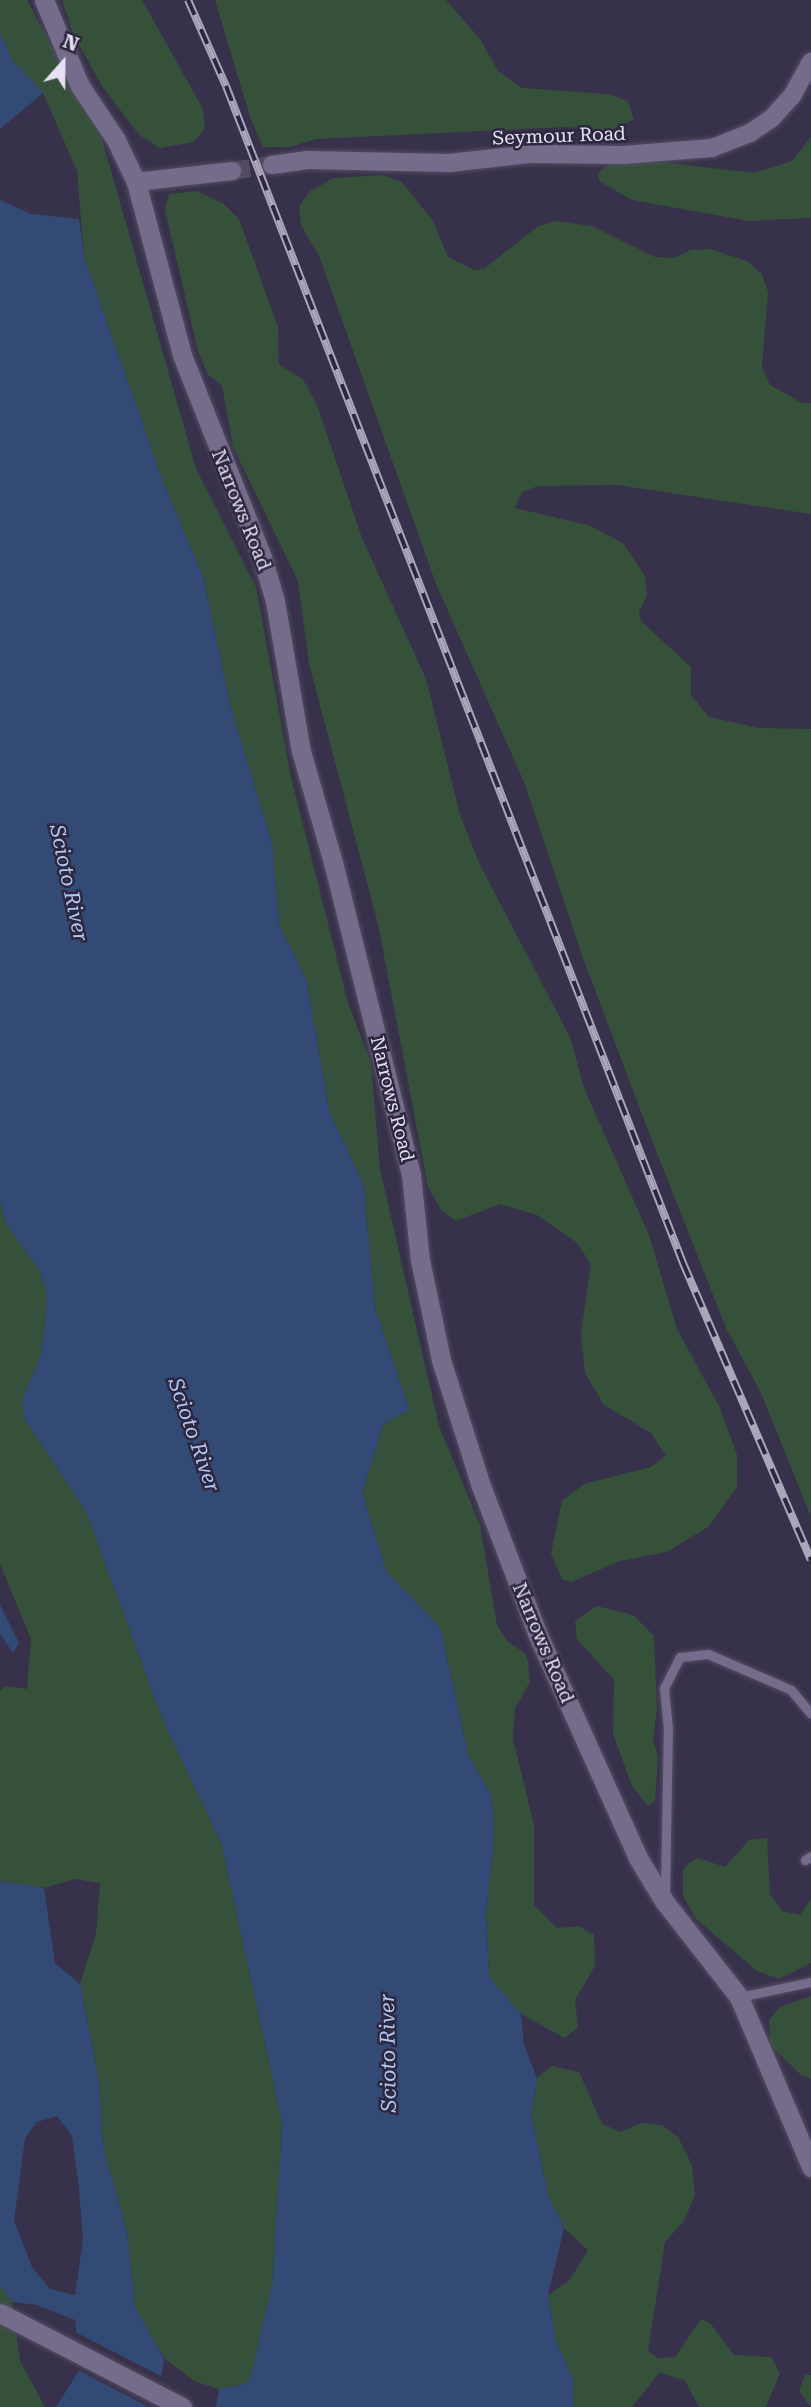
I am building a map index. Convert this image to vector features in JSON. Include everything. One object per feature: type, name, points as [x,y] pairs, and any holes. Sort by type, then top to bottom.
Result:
[{"type":"street","name":"Narrows Road","points":[[44,0],[80,86],[116,140],[135,182],[182,355],[207,426],[250,524],[275,601],[301,751],[334,866],[411,1175],[420,1261],[441,1360],[481,1486],[537,1633],[638,1858],[664,1901],[739,1997],[811,2166]]},
{"type":"street","name":"Seymour Road","points":[[272,165],[308,160],[449,163],[530,155],[623,155],[712,148],[750,133],[772,118],[792,96],[811,62]]},
{"type":"street","points":[[135,182],[232,171]]},
{"type":"street","points":[[0,2313],[182,2407]]},
{"type":"lane","points":[[664,1901],[668,1729],[664,1688],[680,1657],[708,1654],[732,1664],[791,1690],[811,1714]]},
{"type":"lane","points":[[739,1997],[811,1982]]},
{"type":"green space","points":[[0,0],[27,0],[101,136],[196,469],[256,587],[291,777],[348,1003],[371,1063],[380,1169],[439,1426],[480,1525],[497,1625],[508,1642],[525,1653],[528,1662],[530,1682],[515,1708],[513,1739],[534,1825],[534,1905],[557,1928],[579,1926],[594,1935],[595,1966],[575,2000],[578,2027],[565,2038],[521,2014],[489,1977],[486,1914],[494,1830],[490,1793],[468,1755],[440,1627],[386,1572],[362,1492],[383,1425],[409,1409],[375,1309],[363,1184],[329,1111],[306,979],[279,925],[272,844],[230,705],[203,577],[161,477],[84,257],[77,171],[43,93],[12,60],[0,32]]},
{"type":"green space","points":[[62,0],[142,0],[203,109],[205,128],[194,142],[160,148],[139,135],[102,86],[74,36]]},
{"type":"green space","points":[[215,0],[446,0],[480,39],[498,71],[522,88],[609,94],[628,101],[634,119],[610,131],[566,127],[316,139],[290,147],[263,147],[250,117]]},
{"type":"green space","points":[[811,137],[811,218],[749,221],[632,200],[599,181],[598,173],[612,162],[661,162],[754,173],[792,161]]},
{"type":"green space","points":[[382,175],[402,182],[433,221],[448,257],[474,270],[484,269],[537,227],[554,221],[592,226],[655,257],[674,258],[691,250],[710,249],[747,261],[762,274],[768,292],[762,367],[770,385],[802,403],[811,403],[811,514],[617,485],[538,486],[522,492],[515,508],[588,525],[623,543],[645,576],[647,595],[639,612],[641,621],[691,667],[691,695],[709,717],[759,728],[811,729],[811,1517],[761,1393],[726,1328],[583,958],[524,782],[436,584],[320,258],[301,225],[299,206],[310,191],[334,178]]},
{"type":"green space","points":[[197,191],[224,204],[239,219],[278,327],[279,365],[303,379],[318,408],[362,538],[426,679],[460,815],[480,865],[570,1037],[584,1088],[649,1235],[677,1329],[720,1408],[737,1455],[737,1487],[708,1527],[667,1552],[620,1561],[571,1582],[562,1579],[551,1554],[562,1501],[584,1484],[651,1467],[666,1456],[651,1433],[604,1405],[585,1373],[581,1334],[591,1264],[576,1242],[537,1215],[500,1204],[456,1221],[441,1210],[428,1187],[378,924],[309,664],[298,581],[233,447],[222,385],[208,375],[198,351],[165,210],[169,194]]},
{"type":"green space","points":[[0,1201],[6,1224],[40,1271],[47,1298],[41,1355],[22,1399],[24,1418],[86,1512],[164,1723],[221,1843],[282,2123],[272,2283],[251,2377],[245,2384],[219,2389],[194,2381],[164,2358],[135,2308],[127,2232],[103,2147],[99,2083],[80,1984],[96,1934],[100,1883],[75,1879],[44,1888],[0,1881],[0,1691],[5,1686],[27,1689],[31,1639],[0,1564]]},
{"type":"green space","points":[[597,1606],[633,1615],[654,1636],[657,1710],[653,1739],[658,1757],[655,1801],[648,1806],[632,1786],[613,1734],[614,1680],[577,1639],[575,1621]]},
{"type":"green space","points":[[767,1838],[770,1894],[782,1911],[800,1915],[811,1898],[811,1963],[779,1979],[757,1971],[696,1919],[683,1896],[683,1870],[689,1863],[698,1858],[725,1867],[749,1840]]},
{"type":"green space","points":[[811,1996],[811,2078],[802,2076],[770,2045],[769,2020],[780,2007]]},
{"type":"green space","points":[[552,2066],[579,2072],[602,2124],[621,2132],[641,2123],[662,2125],[678,2137],[692,2165],[695,2196],[683,2222],[665,2242],[648,2351],[658,2358],[675,2357],[701,2319],[710,2323],[734,2355],[771,2357],[780,2373],[766,2407],[699,2407],[685,2381],[660,2372],[632,2407],[572,2407],[573,2380],[555,2338],[548,2295],[569,2281],[588,2250],[564,2228],[548,2195],[531,2115],[537,2078]]},
{"type":"green space","points":[[0,2286],[12,2302],[20,2361],[45,2407],[0,2407]]},
{"type":"green space","points":[[805,2375],[811,2375],[811,2407],[799,2391]]},
{"type":"water","points":[[0,32],[12,60],[43,93],[0,129]]},
{"type":"water","name":"Scioto River","points":[[0,200],[31,214],[79,219],[84,257],[161,477],[203,577],[230,705],[272,844],[279,925],[306,979],[329,1111],[363,1184],[375,1309],[409,1409],[383,1425],[362,1492],[386,1572],[440,1627],[468,1755],[490,1793],[494,1830],[486,1914],[489,1977],[521,2014],[524,2045],[537,2078],[531,2115],[548,2195],[564,2228],[548,2295],[555,2338],[573,2380],[572,2407],[216,2407],[219,2389],[245,2384],[251,2376],[272,2283],[282,2123],[221,1843],[164,1723],[86,1512],[24,1418],[22,1399],[41,1355],[47,1298],[40,1271],[6,1224],[0,1201]]},
{"type":"water","points":[[0,1605],[19,1643],[13,1653],[0,1634]]},
{"type":"water","points":[[0,1881],[44,1888],[55,1963],[80,1984],[99,2083],[103,2147],[127,2232],[135,2308],[164,2358],[157,2407],[56,2407],[80,2369],[75,2320],[37,2305],[12,2302],[0,2286]],"holes":[[[57,2116],[72,2136],[83,2240],[75,2295],[50,2289],[32,2267],[14,2221],[25,2138],[37,2122]]]},
{"type":"pier","points":[[73,2331],[165,2378],[160,2407],[149,2407],[76,2369]]},
{"type":"tunnel","points":[[232,171],[272,165]]},
{"type":"railway","points":[[188,0],[226,86],[683,1263],[811,1560]]}]
